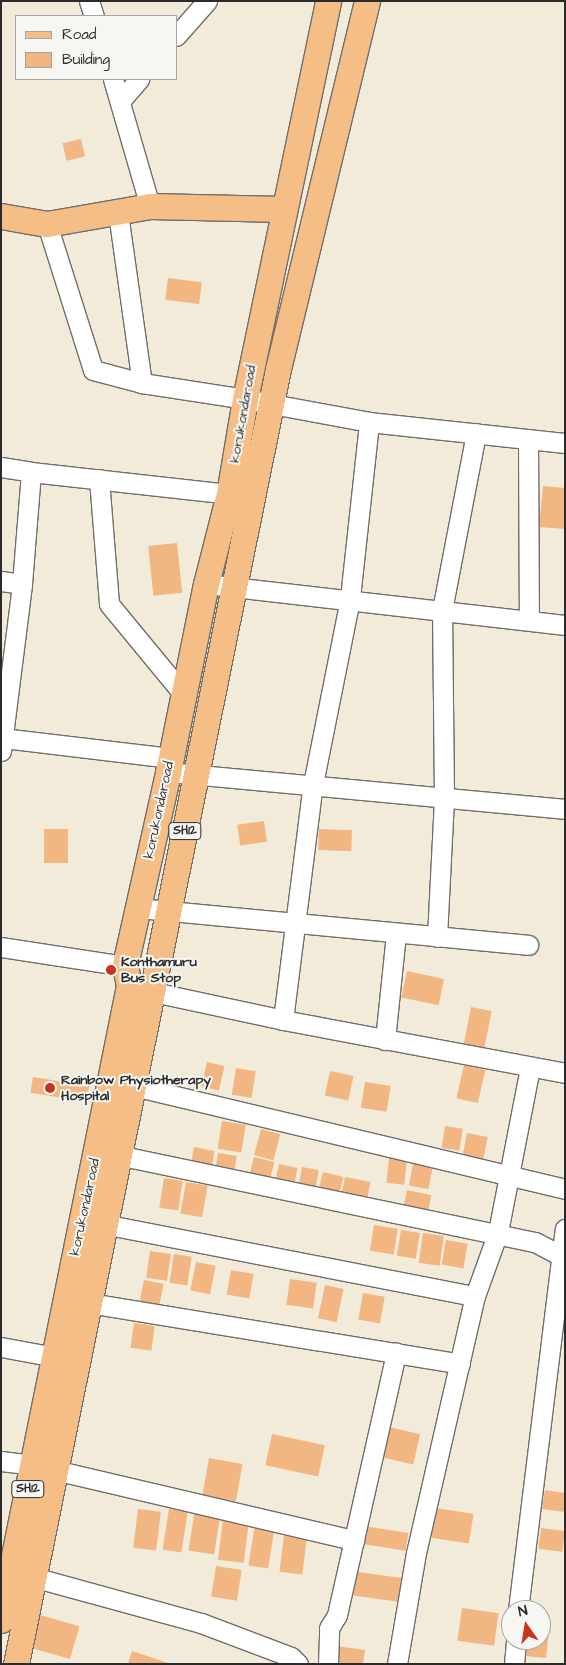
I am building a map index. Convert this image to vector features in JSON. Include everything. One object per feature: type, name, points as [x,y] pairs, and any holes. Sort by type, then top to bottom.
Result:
[{"type":"main road","name":"korukondaroad","points":[[1,1620],[23,1574],[44,1468],[55,1357],[78,1301],[122,1083],[136,981],[138,908],[206,584],[229,494],[245,398],[328,1]]},
{"type":"main road","name":"SH12","points":[[136,981],[169,911],[271,403],[367,1]]},
{"type":"main road","points":[[1,216],[47,224],[150,206],[284,209]]},
{"type":"main road","name":"SH12","points":[[44,1468],[78,1301]]},
{"type":"main road","name":"SH12","points":[[16,1664],[23,1574]]},
{"type":"street","points":[[89,1],[94,15]]},
{"type":"street","points":[[178,34],[207,1]]},
{"type":"street","points":[[113,80],[150,206]]},
{"type":"street","points":[[120,100],[138,80]]},
{"type":"street","points":[[118,213],[142,383]]},
{"type":"street","points":[[47,224],[93,370],[142,383],[245,398],[369,422],[565,443]]},
{"type":"street","points":[[283,1020],[313,784],[350,598],[369,422]]},
{"type":"street","points":[[437,937],[444,798],[442,610],[476,433]]},
{"type":"street","points":[[528,439],[528,619]]},
{"type":"street","points":[[1,466],[31,472],[229,494]]},
{"type":"street","points":[[31,472],[22,584],[3,709],[2,745],[169,765],[196,774],[565,809]]},
{"type":"street","points":[[99,479],[109,604],[184,695]]},
{"type":"street","points":[[1,582],[22,584]]},
{"type":"street","points":[[206,584],[350,598],[565,625]]},
{"type":"street","points":[[138,908],[396,934],[528,945]]},
{"type":"street","points":[[385,1040],[396,934]]},
{"type":"street","points":[[1,947],[283,1020],[565,1073]]},
{"type":"street","points":[[397,1664],[416,1553],[475,1296],[497,1233],[530,1066]]},
{"type":"street","points":[[122,1083],[565,1189]]},
{"type":"street","points":[[108,1153],[497,1233],[536,1242],[563,1258]]},
{"type":"street","points":[[94,1222],[475,1296]]},
{"type":"street","points":[[519,1600],[563,1258],[565,1229]]},
{"type":"street","points":[[78,1301],[460,1364]]},
{"type":"street","points":[[1,1347],[55,1357]]},
{"type":"street","points":[[328,1664],[329,1628],[337,1615],[396,1353]]},
{"type":"street","points":[[1,1461],[44,1468],[354,1540]]},
{"type":"street","points":[[23,1574],[201,1623],[291,1657],[298,1664]]},
{"type":"street","points":[[514,1664],[515,1650]]},
{"type":"building","points":[[81,139],[85,157],[67,161],[62,143]]},
{"type":"building","points":[[168,278],[202,282],[199,304],[165,300]]},
{"type":"building","points":[[543,486],[565,488],[565,529],[539,527]]},
{"type":"building","points":[[177,543],[182,593],[153,596],[148,546]]},
{"type":"building","points":[[264,821],[267,842],[240,846],[237,825]]},
{"type":"building","points":[[44,829],[68,829],[68,863],[44,863]]},
{"type":"building","points":[[319,829],[352,830],[351,851],[318,850]]},
{"type":"building","points":[[407,971],[444,979],[439,1005],[401,997]]},
{"type":"building","points":[[471,1007],[492,1011],[483,1054],[463,1050]]},
{"type":"building","points":[[207,1062],[225,1066],[219,1090],[201,1086]]},
{"type":"building","points":[[464,1065],[485,1070],[478,1103],[456,1098]]},
{"type":"building","points":[[236,1068],[256,1071],[252,1098],[232,1095]]},
{"type":"building","points":[[330,1071],[353,1076],[348,1100],[325,1095]]},
{"type":"building","points":[[33,1077],[89,1086],[87,1102],[30,1093]]},
{"type":"building","points":[[365,1082],[391,1086],[387,1112],[361,1108]]},
{"type":"building","points":[[222,1121],[246,1125],[241,1152],[218,1149]]},
{"type":"building","points":[[445,1126],[463,1129],[459,1151],[442,1148]]},
{"type":"building","points":[[261,1129],[280,1134],[273,1160],[254,1155]]},
{"type":"building","points":[[467,1133],[488,1137],[482,1164],[462,1160]]},
{"type":"building","points":[[194,1147],[215,1151],[211,1171],[190,1167]]},
{"type":"building","points":[[218,1153],[237,1156],[233,1177],[215,1174]]},
{"type":"building","points":[[254,1157],[274,1162],[269,1184],[248,1179]]},
{"type":"building","points":[[389,1158],[407,1160],[404,1185],[386,1183]]},
{"type":"building","points":[[414,1159],[434,1163],[428,1189],[409,1186]]},
{"type":"building","points":[[279,1164],[298,1168],[293,1188],[275,1185]]},
{"type":"building","points":[[302,1167],[319,1170],[315,1191],[298,1188]]},
{"type":"building","points":[[323,1172],[343,1177],[338,1198],[318,1193]]},
{"type":"building","points":[[345,1177],[371,1182],[367,1203],[341,1198]]},
{"type":"building","points":[[164,1178],[183,1181],[178,1211],[159,1208]]},
{"type":"building","points":[[186,1182],[208,1186],[202,1217],[180,1214]]},
{"type":"building","points":[[407,1190],[431,1195],[427,1215],[403,1210]]},
{"type":"building","points":[[374,1225],[398,1229],[394,1254],[370,1251]]},
{"type":"building","points":[[401,1230],[420,1233],[416,1259],[397,1256]]},
{"type":"building","points":[[423,1233],[444,1236],[440,1266],[419,1263]]},
{"type":"building","points":[[446,1240],[468,1244],[463,1268],[442,1265]]},
{"type":"building","points":[[150,1251],[171,1254],[167,1281],[146,1278]]},
{"type":"building","points":[[174,1254],[192,1257],[187,1285],[169,1283]]},
{"type":"building","points":[[196,1262],[216,1266],[210,1294],[190,1290]]},
{"type":"building","points":[[231,1270],[254,1274],[249,1299],[227,1295]]},
{"type":"building","points":[[290,1279],[317,1283],[313,1309],[286,1305]]},
{"type":"building","points":[[144,1280],[164,1284],[159,1309],[139,1306]]},
{"type":"building","points":[[325,1285],[344,1289],[337,1322],[318,1318]]},
{"type":"building","points":[[363,1293],[385,1297],[380,1323],[358,1320]]},
{"type":"building","points":[[134,1323],[155,1326],[151,1351],[131,1348]]},
{"type":"building","points":[[389,1427],[420,1434],[413,1464],[382,1457]]},
{"type":"building","points":[[272,1434],[325,1445],[318,1477],[265,1465]]},
{"type":"building","points":[[209,1458],[242,1464],[236,1501],[202,1495]]},
{"type":"building","points":[[545,1490],[565,1493],[565,1512],[542,1509]]},
{"type":"building","points":[[436,1508],[474,1514],[469,1544],[431,1538]]},
{"type":"building","points":[[138,1509],[161,1512],[156,1551],[133,1548]]},
{"type":"building","points":[[169,1509],[188,1512],[181,1552],[163,1549]]},
{"type":"building","points":[[195,1509],[221,1513],[214,1555],[188,1550]]},
{"type":"building","points":[[223,1519],[249,1522],[244,1563],[218,1560]]},
{"type":"building","points":[[255,1524],[275,1527],[268,1569],[248,1565]]},
{"type":"building","points":[[364,1526],[408,1533],[406,1551],[361,1544]]},
{"type":"building","points":[[541,1528],[565,1531],[562,1552],[538,1549]]},
{"type":"building","points":[[284,1535],[307,1538],[302,1575],[279,1572]]},
{"type":"building","points":[[216,1566],[242,1570],[237,1601],[211,1597]]},
{"type":"building","points":[[351,1571],[402,1578],[398,1602],[348,1595]]},
{"type":"building","points":[[462,1608],[499,1613],[494,1646],[457,1641]]},
{"type":"building","points":[[40,1615],[79,1626],[70,1659],[31,1648]]},
{"type":"building","points":[[336,1646],[365,1650],[363,1664],[334,1664]]},
{"type":"building","points":[[526,1650],[547,1650],[546,1658],[525,1656]]},
{"type":"building","points":[[132,1651],[168,1663],[168,1664],[128,1664]]},
{"type":"place","name":"Konthamuru Bus Stop","points":[[111,970]]},
{"type":"place","name":"Rainbow Physiotherapy Hospital","points":[[50,1088]]}]
